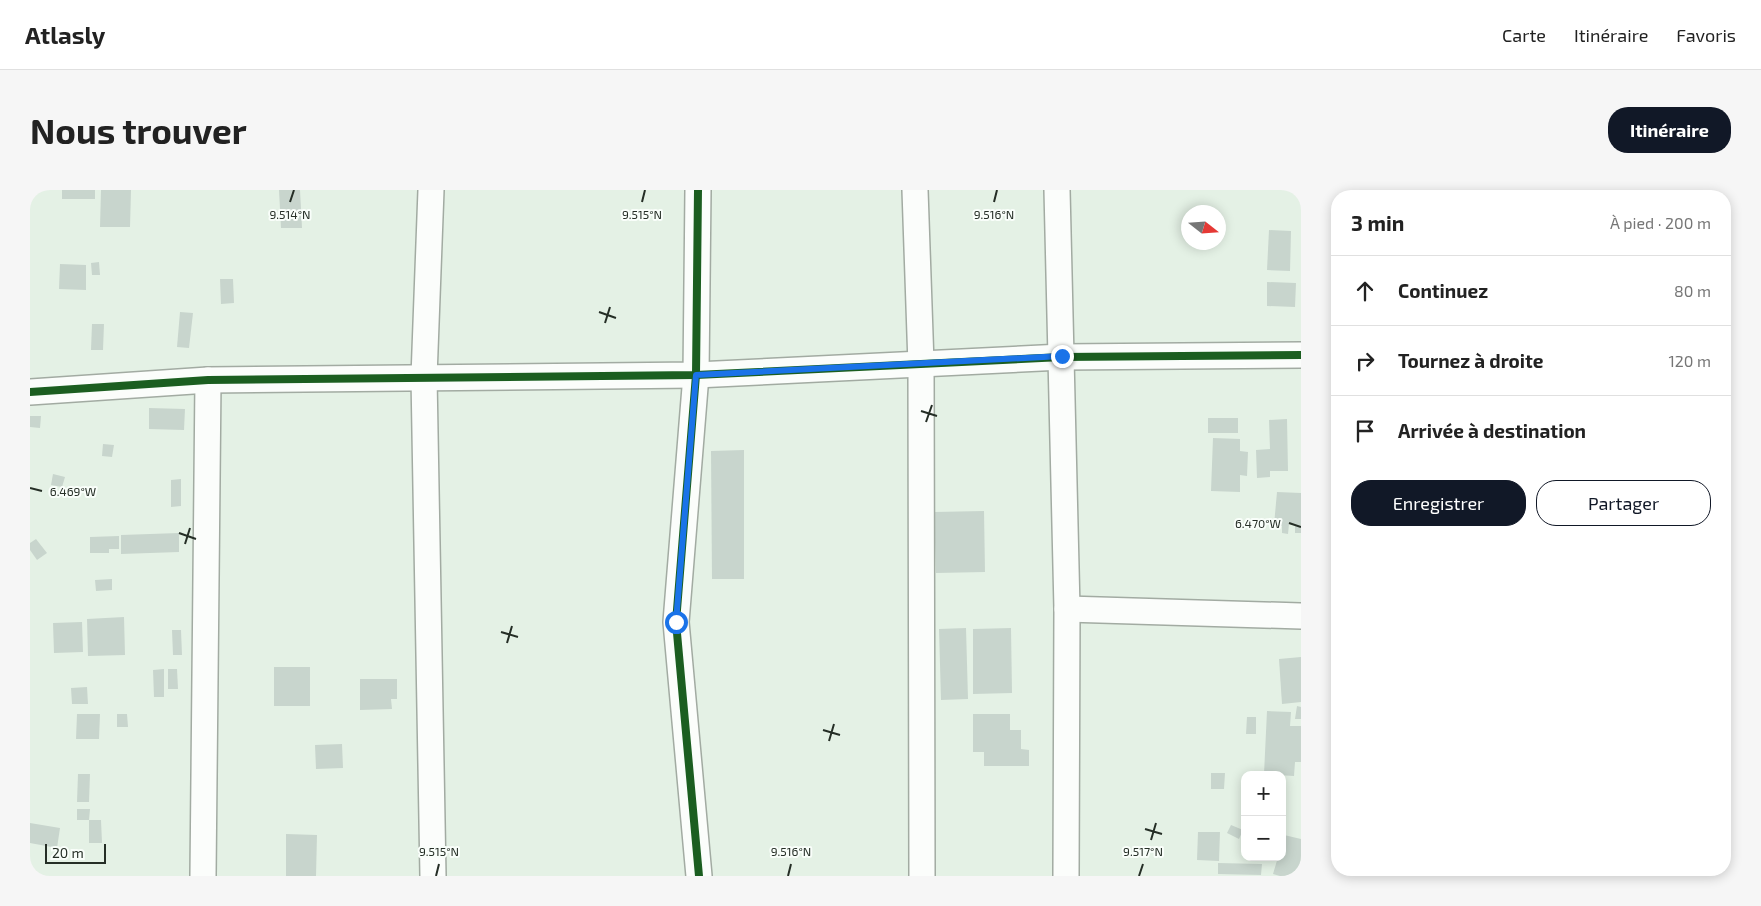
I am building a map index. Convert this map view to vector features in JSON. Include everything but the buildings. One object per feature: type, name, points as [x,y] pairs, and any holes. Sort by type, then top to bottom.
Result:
[{"type":"street","points":[[431,190],[424,377],[433,876]]},
{"type":"street","points":[[698,190],[696,375],[676,622],[699,876]]},
{"type":"street","points":[[916,190],[921,364],[922,876]]},
{"type":"street","points":[[1057,190],[1067,609],[1066,876]]},
{"type":"street","points":[[30,392],[208,380],[696,375],[1062,356],[1301,355]]},
{"type":"street","points":[[203,876],[208,380]]},
{"type":"street","points":[[1067,609],[1301,616]]},
{"type":"cycle path","points":[[698,190],[696,375],[676,622],[699,876]]},
{"type":"cycle path","points":[[30,392],[208,380],[696,375],[1062,357],[1301,355]]},
{"type":"route","points":[[676,622],[696,375],[1062,356]]}]
